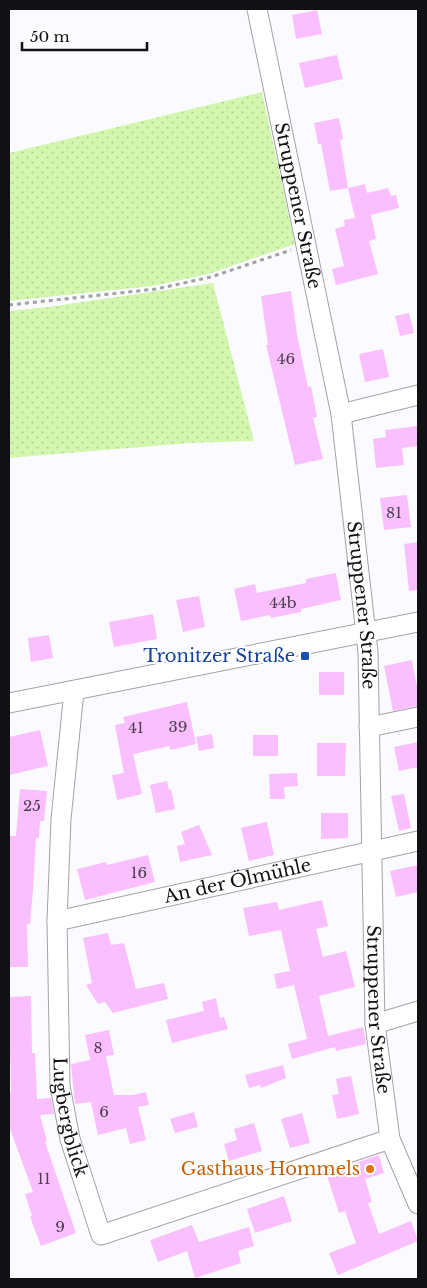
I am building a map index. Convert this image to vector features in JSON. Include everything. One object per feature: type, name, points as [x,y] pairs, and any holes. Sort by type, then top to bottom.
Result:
[{"type":"street","name":"Struppener Straße","points":[[257,9],[341,414],[366,633],[375,1024],[390,1138],[418,1204]]},
{"type":"street","points":[[341,414],[418,395]]},
{"type":"street","points":[[9,703],[418,622]]},
{"type":"street","name":"Lugbergblick","points":[[74,691],[61,819],[57,921],[60,1086],[70,1139],[101,1235],[390,1138]]},
{"type":"street","points":[[369,728],[418,717]]},
{"type":"street","name":"An der Ölmühle","points":[[57,921],[418,841]]},
{"type":"street","points":[[375,1024],[418,1011]]},
{"type":"path","points":[[9,306],[156,289],[211,277],[305,245]]},
{"type":"green space","points":[[262,92],[295,244],[209,274],[153,286],[9,301],[9,153]]},
{"type":"green space","points":[[213,283],[254,441],[190,443],[9,458],[9,311]]},
{"type":"building","points":[[317,10],[322,34],[296,39],[292,15]]},
{"type":"building","points":[[337,55],[343,79],[305,88],[299,63]]},
{"type":"building","points":[[339,118],[343,139],[340,140],[348,188],[330,191],[321,144],[318,144],[314,123]]},
{"type":"building","points":[[365,184],[367,193],[388,188],[391,196],[396,195],[399,208],[371,215],[376,239],[369,241],[378,274],[336,285],[332,269],[344,266],[335,229],[345,226],[344,220],[355,218],[348,188]]},
{"type":"building","points":[[291,291],[297,335],[308,387],[311,386],[317,417],[313,418],[323,459],[295,465],[266,345],[268,345],[261,296]]},
{"type":"building","points":[[409,313],[414,333],[400,336],[395,316]]},
{"type":"building","points":[[383,349],[389,377],[365,382],[359,354]]},
{"type":"building","points":[[418,426],[418,446],[402,448],[404,465],[376,468],[373,439],[386,437],[385,430]]},
{"type":"building","points":[[407,495],[411,527],[384,530],[380,498]]},
{"type":"building","points":[[418,542],[418,590],[409,591],[404,544]]},
{"type":"building","points":[[336,573],[341,600],[301,609],[301,612],[271,618],[270,615],[241,621],[234,589],[255,584],[257,593],[306,583],[306,579]]},
{"type":"building","points":[[199,596],[205,627],[183,632],[176,600]]},
{"type":"building","points":[[153,614],[157,639],[114,647],[109,622]]},
{"type":"building","points":[[49,635],[53,658],[31,662],[28,638]]},
{"type":"building","points":[[412,660],[418,692],[418,706],[393,711],[384,666]]},
{"type":"building","points":[[319,672],[344,672],[344,695],[319,695]]},
{"type":"building","points":[[187,702],[196,744],[170,750],[170,746],[133,754],[142,794],[117,800],[112,775],[124,773],[115,725],[125,723],[123,717]]},
{"type":"building","points":[[40,730],[48,766],[9,775],[9,737]]},
{"type":"building","points":[[212,734],[214,748],[199,751],[196,737]]},
{"type":"building","points":[[253,735],[278,735],[278,756],[253,756]]},
{"type":"building","points":[[418,742],[418,767],[399,771],[394,747]]},
{"type":"building","points":[[317,743],[346,743],[345,776],[317,776]]},
{"type":"building","points":[[297,773],[298,786],[284,787],[285,799],[270,799],[269,774]]},
{"type":"building","points":[[167,781],[169,790],[171,789],[175,809],[156,813],[150,785]]},
{"type":"building","points":[[20,789],[47,791],[44,821],[40,821],[39,838],[36,838],[30,924],[27,924],[28,967],[9,967],[9,836],[16,836]]},
{"type":"building","points":[[404,794],[411,828],[399,831],[391,796]]},
{"type":"building","points":[[321,813],[348,813],[348,838],[321,839]]},
{"type":"building","points":[[267,822],[274,855],[249,861],[241,828]]},
{"type":"building","points":[[199,825],[212,855],[180,862],[177,846],[185,844],[181,832]]},
{"type":"building","points":[[148,855],[155,882],[85,900],[77,869],[106,862],[107,865]]},
{"type":"building","points":[[418,865],[418,892],[396,897],[390,871]]},
{"type":"building","points":[[322,900],[328,926],[316,929],[323,957],[346,951],[355,987],[319,996],[328,1036],[363,1027],[366,1044],[336,1051],[335,1047],[292,1059],[288,1044],[307,1039],[294,985],[277,989],[274,974],[290,971],[281,930],[249,936],[243,908],[277,902],[279,910]]},
{"type":"building","points":[[108,933],[111,945],[124,943],[136,989],[164,983],[168,999],[113,1013],[105,1002],[98,1004],[86,985],[92,983],[83,938]]},
{"type":"building","points":[[31,996],[32,1053],[35,1053],[37,1099],[51,1098],[54,1114],[40,1115],[47,1141],[45,1142],[76,1233],[41,1246],[30,1217],[32,1216],[25,1194],[33,1192],[9,1126],[9,1092],[11,1092],[9,997]]},
{"type":"building","points":[[216,998],[220,1018],[224,1017],[228,1029],[172,1043],[166,1020],[204,1011],[202,1002]]},
{"type":"building","points":[[109,1030],[114,1055],[106,1056],[114,1095],[133,1095],[146,1092],[149,1105],[138,1107],[146,1140],[130,1144],[126,1128],[98,1135],[91,1102],[75,1104],[71,1064],[90,1060],[85,1035]]},
{"type":"building","points":[[283,1065],[286,1078],[261,1088],[260,1085],[249,1088],[245,1075]]},
{"type":"building","points":[[351,1076],[359,1114],[337,1119],[332,1095],[339,1094],[336,1079]]},
{"type":"building","points":[[194,1112],[198,1127],[175,1133],[170,1119]]},
{"type":"building","points":[[302,1113],[310,1143],[290,1148],[281,1119]]},
{"type":"building","points":[[254,1123],[262,1151],[229,1161],[224,1144],[237,1140],[234,1129]]},
{"type":"building","points":[[379,1155],[384,1173],[365,1179],[372,1202],[368,1203],[379,1234],[411,1221],[418,1241],[338,1275],[329,1253],[356,1243],[345,1211],[339,1213],[326,1173]]},
{"type":"building","points":[[284,1196],[292,1221],[255,1233],[247,1209]]},
{"type":"building","points":[[192,1225],[199,1242],[249,1227],[254,1246],[238,1251],[241,1263],[195,1278],[187,1251],[158,1262],[150,1240]]},
{"type":"place","name":"Tronitzer Straße","points":[[305,656]]},
{"type":"place","name":"Gasthaus Hommels","points":[[370,1169]]}]
